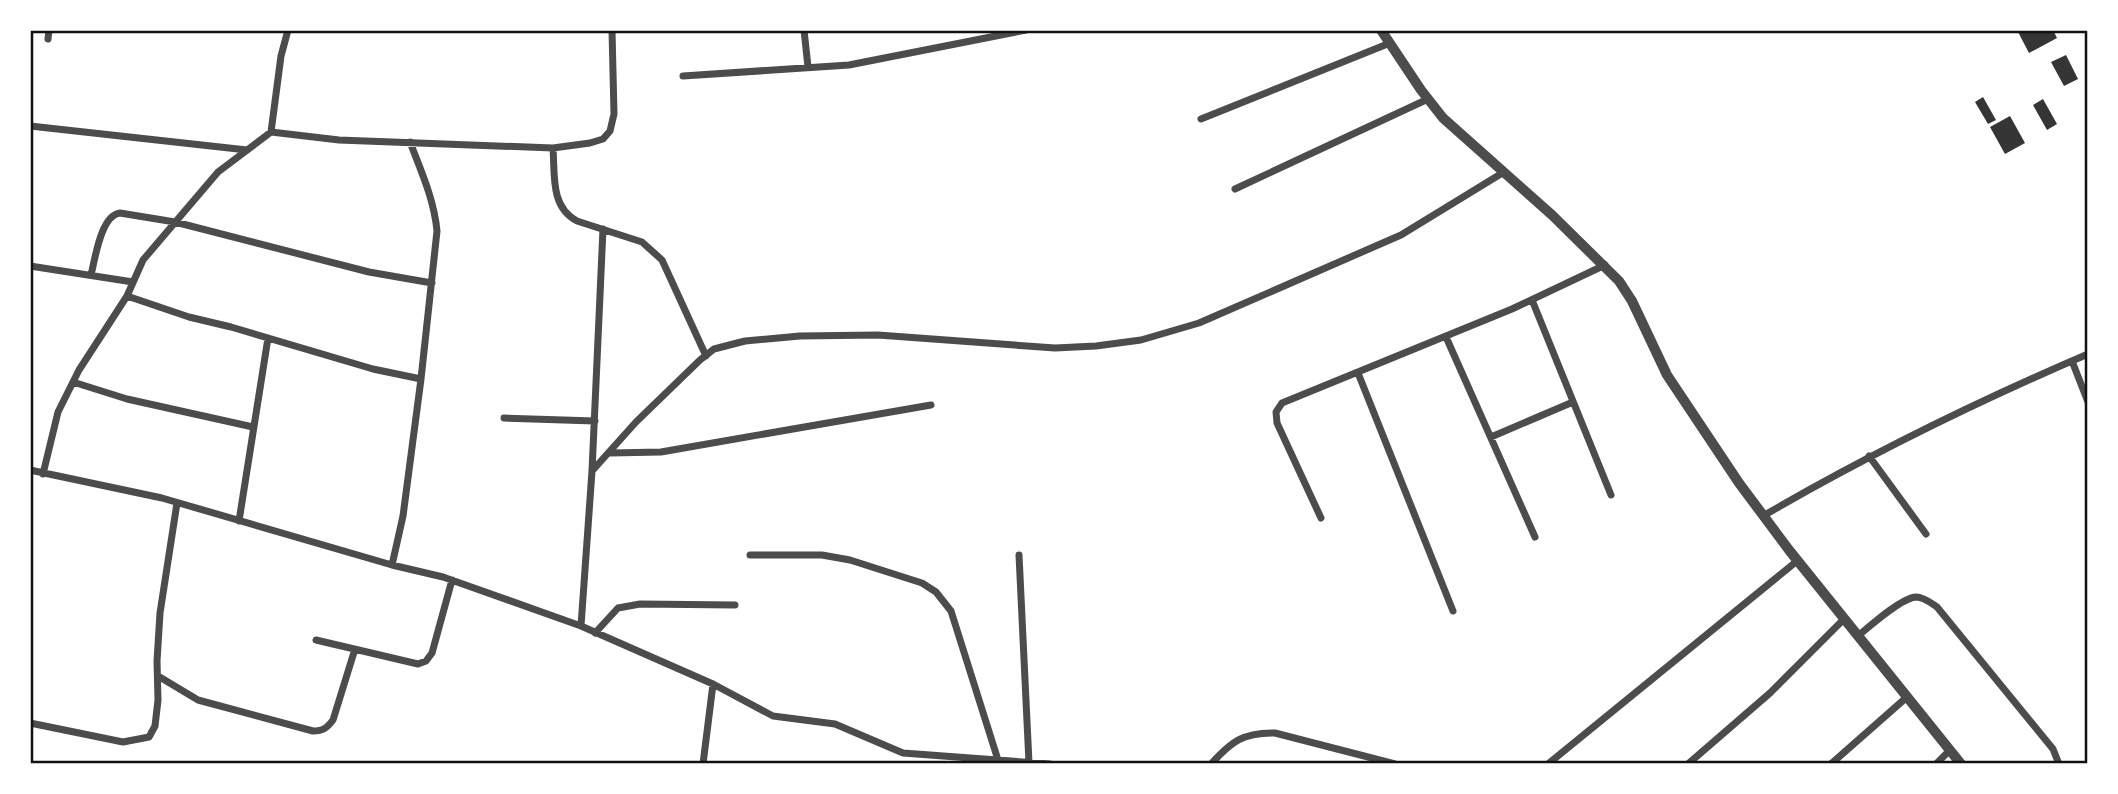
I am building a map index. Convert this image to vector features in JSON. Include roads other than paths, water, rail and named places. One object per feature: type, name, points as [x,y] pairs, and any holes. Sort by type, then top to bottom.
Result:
[{"type":"street","points":[[48,39],[49,30]]},
{"type":"street","points":[[43,474],[58,412],[73,382],[127,296],[143,260],[218,172],[271,132],[281,56],[288,30]]},
{"type":"street","points":[[271,132],[339,140],[553,148],[590,143],[603,139],[610,131],[614,114],[612,30]]},
{"type":"street","points":[[804,30],[808,68]]},
{"type":"street","points":[[683,75],[849,65],[1026,30]]},
{"type":"street","points":[[1381,30],[1443,118],[1605,265],[1632,301],[1667,375],[1763,516],[1961,764]]},
{"type":"street","points":[[1201,120],[1390,43]]},
{"type":"street","points":[[1235,189],[1428,99]]},
{"type":"street","points":[[30,126],[248,150]]},
{"type":"street","points":[[391,565],[403,516],[421,379],[436,231],[428,187],[410,142]]},
{"type":"street","points":[[553,148],[556,192],[561,209],[577,221],[642,242],[662,260],[706,356]]},
{"type":"street","points":[[592,471],[636,422],[714,349],[745,341],[800,336],[878,335],[1055,348],[1141,340],[1199,323],[1401,235],[1504,172]]},
{"type":"street","points":[[91,275],[102,231],[113,214],[175,222],[369,272],[432,283]]},
{"type":"street","points":[[581,626],[595,421],[603,229]]},
{"type":"street","points":[[1321,518],[1278,423],[1276,412],[1282,403],[1446,337],[1605,265]]},
{"type":"street","points":[[30,266],[133,282]]},
{"type":"street","points":[[127,296],[189,317],[373,369],[421,379]]},
{"type":"street","points":[[1532,300],[1611,495]]},
{"type":"street","points":[[1446,337],[1535,537]]},
{"type":"street","points":[[239,521],[268,338]]},
{"type":"street","points":[[1763,516],[1869,456],[1975,404],[2088,355]]},
{"type":"street","points":[[2072,361],[2088,402]]},
{"type":"street","points":[[1358,373],[1453,611]]},
{"type":"street","points":[[73,382],[127,399],[253,427]]},
{"type":"street","points":[[1490,438],[1573,402]]},
{"type":"street","points":[[610,453],[661,452],[931,405]]},
{"type":"street","points":[[504,418],[595,421]]},
{"type":"street","points":[[1869,456],[1926,534]]},
{"type":"street","points":[[30,470],[177,503],[452,580],[581,626],[713,684],[773,716],[835,724],[903,753],[1050,764]]},
{"type":"street","points":[[30,723],[123,742],[149,737],[155,726],[159,700],[160,612],[177,503]]},
{"type":"street","points":[[750,555],[822,555],[850,560],[922,583],[936,593],[951,611],[998,760]]},
{"type":"street","points":[[1019,555],[1028,762]]},
{"type":"street","points":[[1548,764],[1797,561]]},
{"type":"street","points":[[316,640],[418,664],[426,661],[432,653],[452,580]]},
{"type":"street","points":[[1858,636],[1907,600],[1917,597],[1937,607],[2053,748],[2059,764]]},
{"type":"street","points":[[595,633],[618,608],[640,604],[735,605]]},
{"type":"street","points":[[1688,764],[1770,693],[1844,619]]},
{"type":"street","points":[[158,676],[198,700],[321,731],[333,720],[355,649]]},
{"type":"street","points":[[703,764],[713,684]]},
{"type":"street","points":[[1831,764],[1907,697]]},
{"type":"street","points":[[1211,764],[1230,743],[1247,735],[1260,733],[1275,733],[1395,764]]},
{"type":"street","points":[[1936,764],[1950,750]]}]
